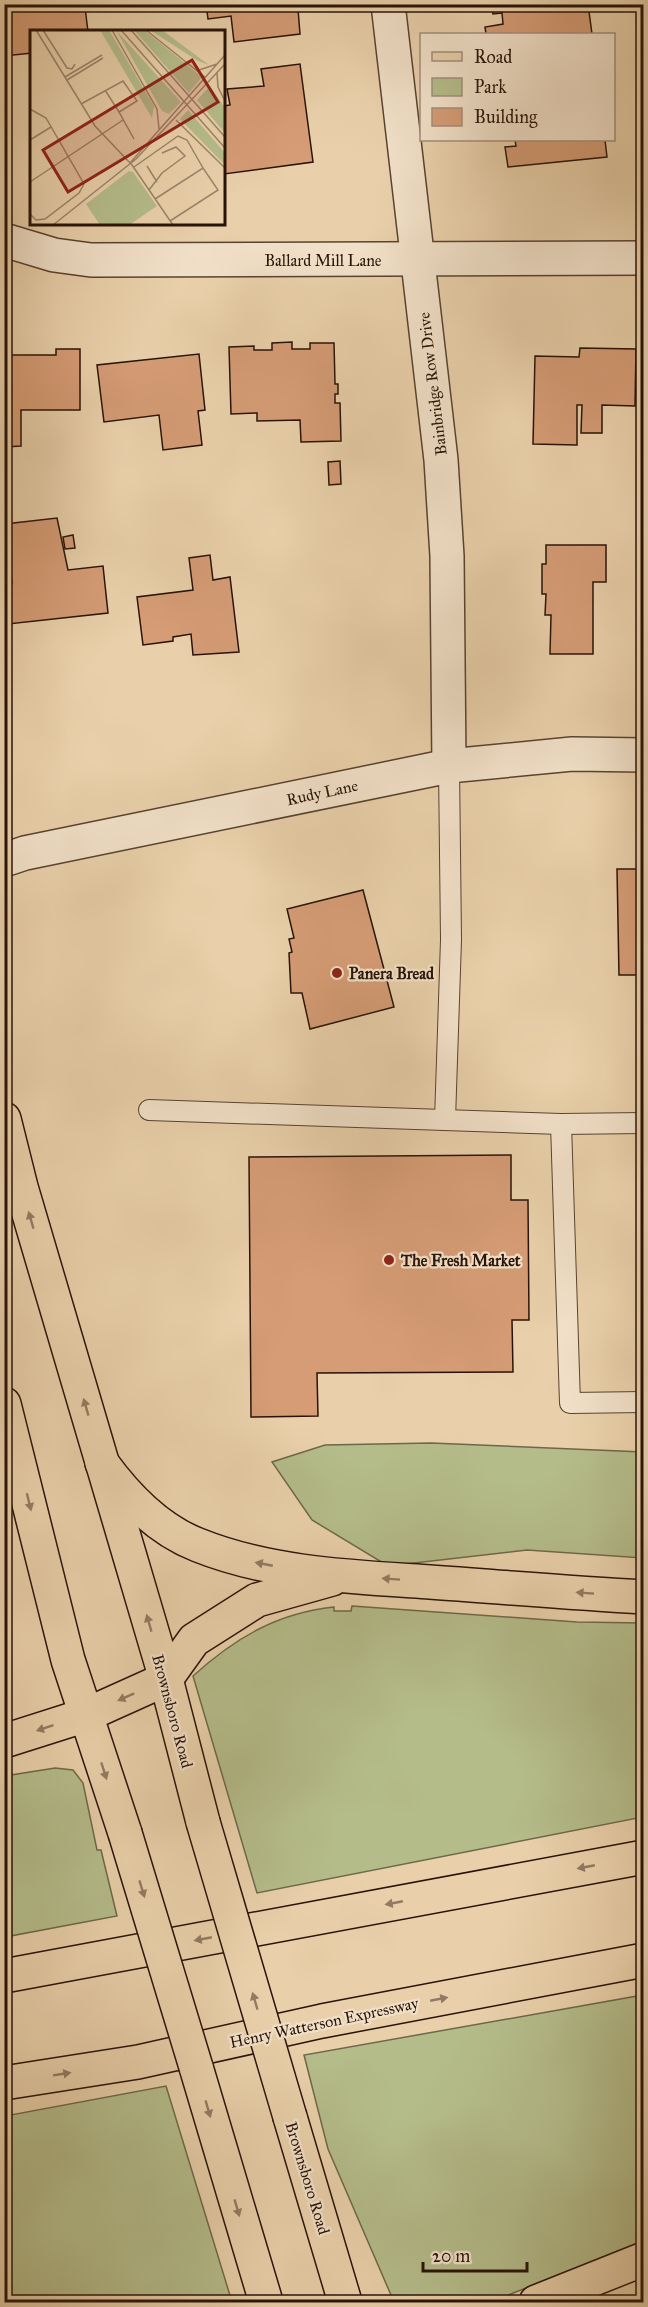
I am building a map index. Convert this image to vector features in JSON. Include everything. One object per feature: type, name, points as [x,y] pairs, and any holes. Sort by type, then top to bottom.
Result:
[{"type":"main road","name":"Brownsboro Road","points":[[4,1119],[21,1186],[166,1679],[203,1822],[345,2302]]},
{"type":"main road","points":[[4,1404],[68,1660],[125,1833],[266,2302]]},
{"type":"main road","points":[[102,1463],[120,1489],[155,1519],[196,1545],[260,1563],[342,1576],[644,1597]]},
{"type":"main road","points":[[4,1741],[86,1715],[166,1679],[194,1640],[257,1600],[342,1576]]},
{"type":"main road","points":[[4,1976],[644,1857]]},
{"type":"main road","name":"Henry Watterson Expressway","points":[[4,2083],[138,2062],[322,2021],[644,1960]]},
{"type":"main road","points":[[536,2302],[644,2259]]},
{"type":"street","name":"Bainbridge Row Drive","points":[[388,4],[441,460],[447,546],[449,766]]},
{"type":"street","name":"Ballard Mill Lane","points":[[4,240],[54,255],[91,260],[418,261],[644,258]]},
{"type":"street","name":"Rudy Lane","points":[[4,860],[26,853],[449,766],[572,754],[644,754]]},
{"type":"lane","points":[[445,1120],[451,940],[449,766]]},
{"type":"lane","points":[[149,1110],[561,1124],[644,1123]]},
{"type":"lane","points":[[561,1124],[570,1403],[644,1402]]},
{"type":"green space","points":[[431,1443],[643,1452],[643,1558],[527,1550],[388,1566],[312,1520],[272,1462],[325,1445]]},
{"type":"green space","points":[[352,1606],[577,1622],[643,1623],[643,1817],[257,1893],[193,1676],[241,1639],[275,1621],[313,1610],[334,1607],[334,1611],[351,1611]]},
{"type":"green space","points":[[55,1768],[73,1770],[83,1783],[97,1850],[101,1850],[117,1916],[5,1937],[5,1776]]},
{"type":"green space","points":[[643,1995],[643,2241],[491,2302],[394,2302],[328,2149],[304,2055]]},
{"type":"green space","points":[[166,2086],[232,2302],[5,2302],[5,2116]]},
{"type":"building","points":[[4,4],[50,4],[51,11],[85,7],[88,30],[30,30],[30,53],[4,56]]},
{"type":"building","points":[[206,4],[283,4],[283,10],[298,9],[300,34],[234,42],[231,16],[208,19]]},
{"type":"building","points":[[491,4],[588,4],[592,33],[486,33],[485,27],[503,24],[502,13],[493,14]]},
{"type":"building","points":[[300,64],[313,162],[225,174],[225,106],[230,105],[227,89],[264,86],[261,69]]},
{"type":"building","points":[[515,141],[605,141],[607,157],[508,167],[505,147],[516,146]]},
{"type":"building","points":[[292,342],[292,349],[310,349],[310,343],[334,343],[335,384],[338,384],[335,403],[340,403],[341,441],[301,442],[300,420],[257,421],[257,413],[231,414],[229,347],[254,346],[254,350],[272,350],[272,343]]},
{"type":"building","points":[[580,348],[636,349],[635,406],[602,405],[602,433],[581,433],[582,405],[577,405],[577,445],[533,444],[535,356],[579,357]]},
{"type":"building","points":[[56,349],[80,349],[80,410],[21,410],[21,446],[4,447],[4,355],[56,355]]},
{"type":"building","points":[[199,354],[205,410],[198,411],[202,445],[163,450],[159,415],[104,422],[97,365]]},
{"type":"building","points":[[340,461],[341,484],[329,485],[328,462]]},
{"type":"building","points":[[57,518],[68,570],[103,566],[108,613],[8,624],[4,585],[12,583],[5,524]]},
{"type":"building","points":[[73,535],[75,548],[65,549],[63,537]]},
{"type":"building","points":[[546,545],[606,545],[606,582],[593,582],[593,654],[550,654],[551,615],[545,615],[546,594],[542,594],[542,564],[546,564]]},
{"type":"building","points":[[210,555],[213,580],[230,577],[239,652],[193,655],[191,634],[173,637],[173,641],[143,645],[137,597],[193,590],[189,558]]},
{"type":"building","points":[[617,869],[644,869],[644,975],[619,975]]},
{"type":"building","name":"Panera Bread","points":[[363,890],[394,1007],[310,1029],[302,993],[291,993],[289,953],[292,952],[289,939],[294,938],[287,909]]},
{"type":"building","name":"The Fresh Market","points":[[511,1155],[511,1200],[528,1200],[529,1320],[512,1320],[513,1372],[317,1373],[318,1416],[251,1417],[249,1157]]},
{"type":"place","name":"Panera Bread","points":[[337,973]]},
{"type":"place","name":"The Fresh Market","points":[[389,1260]]}]
